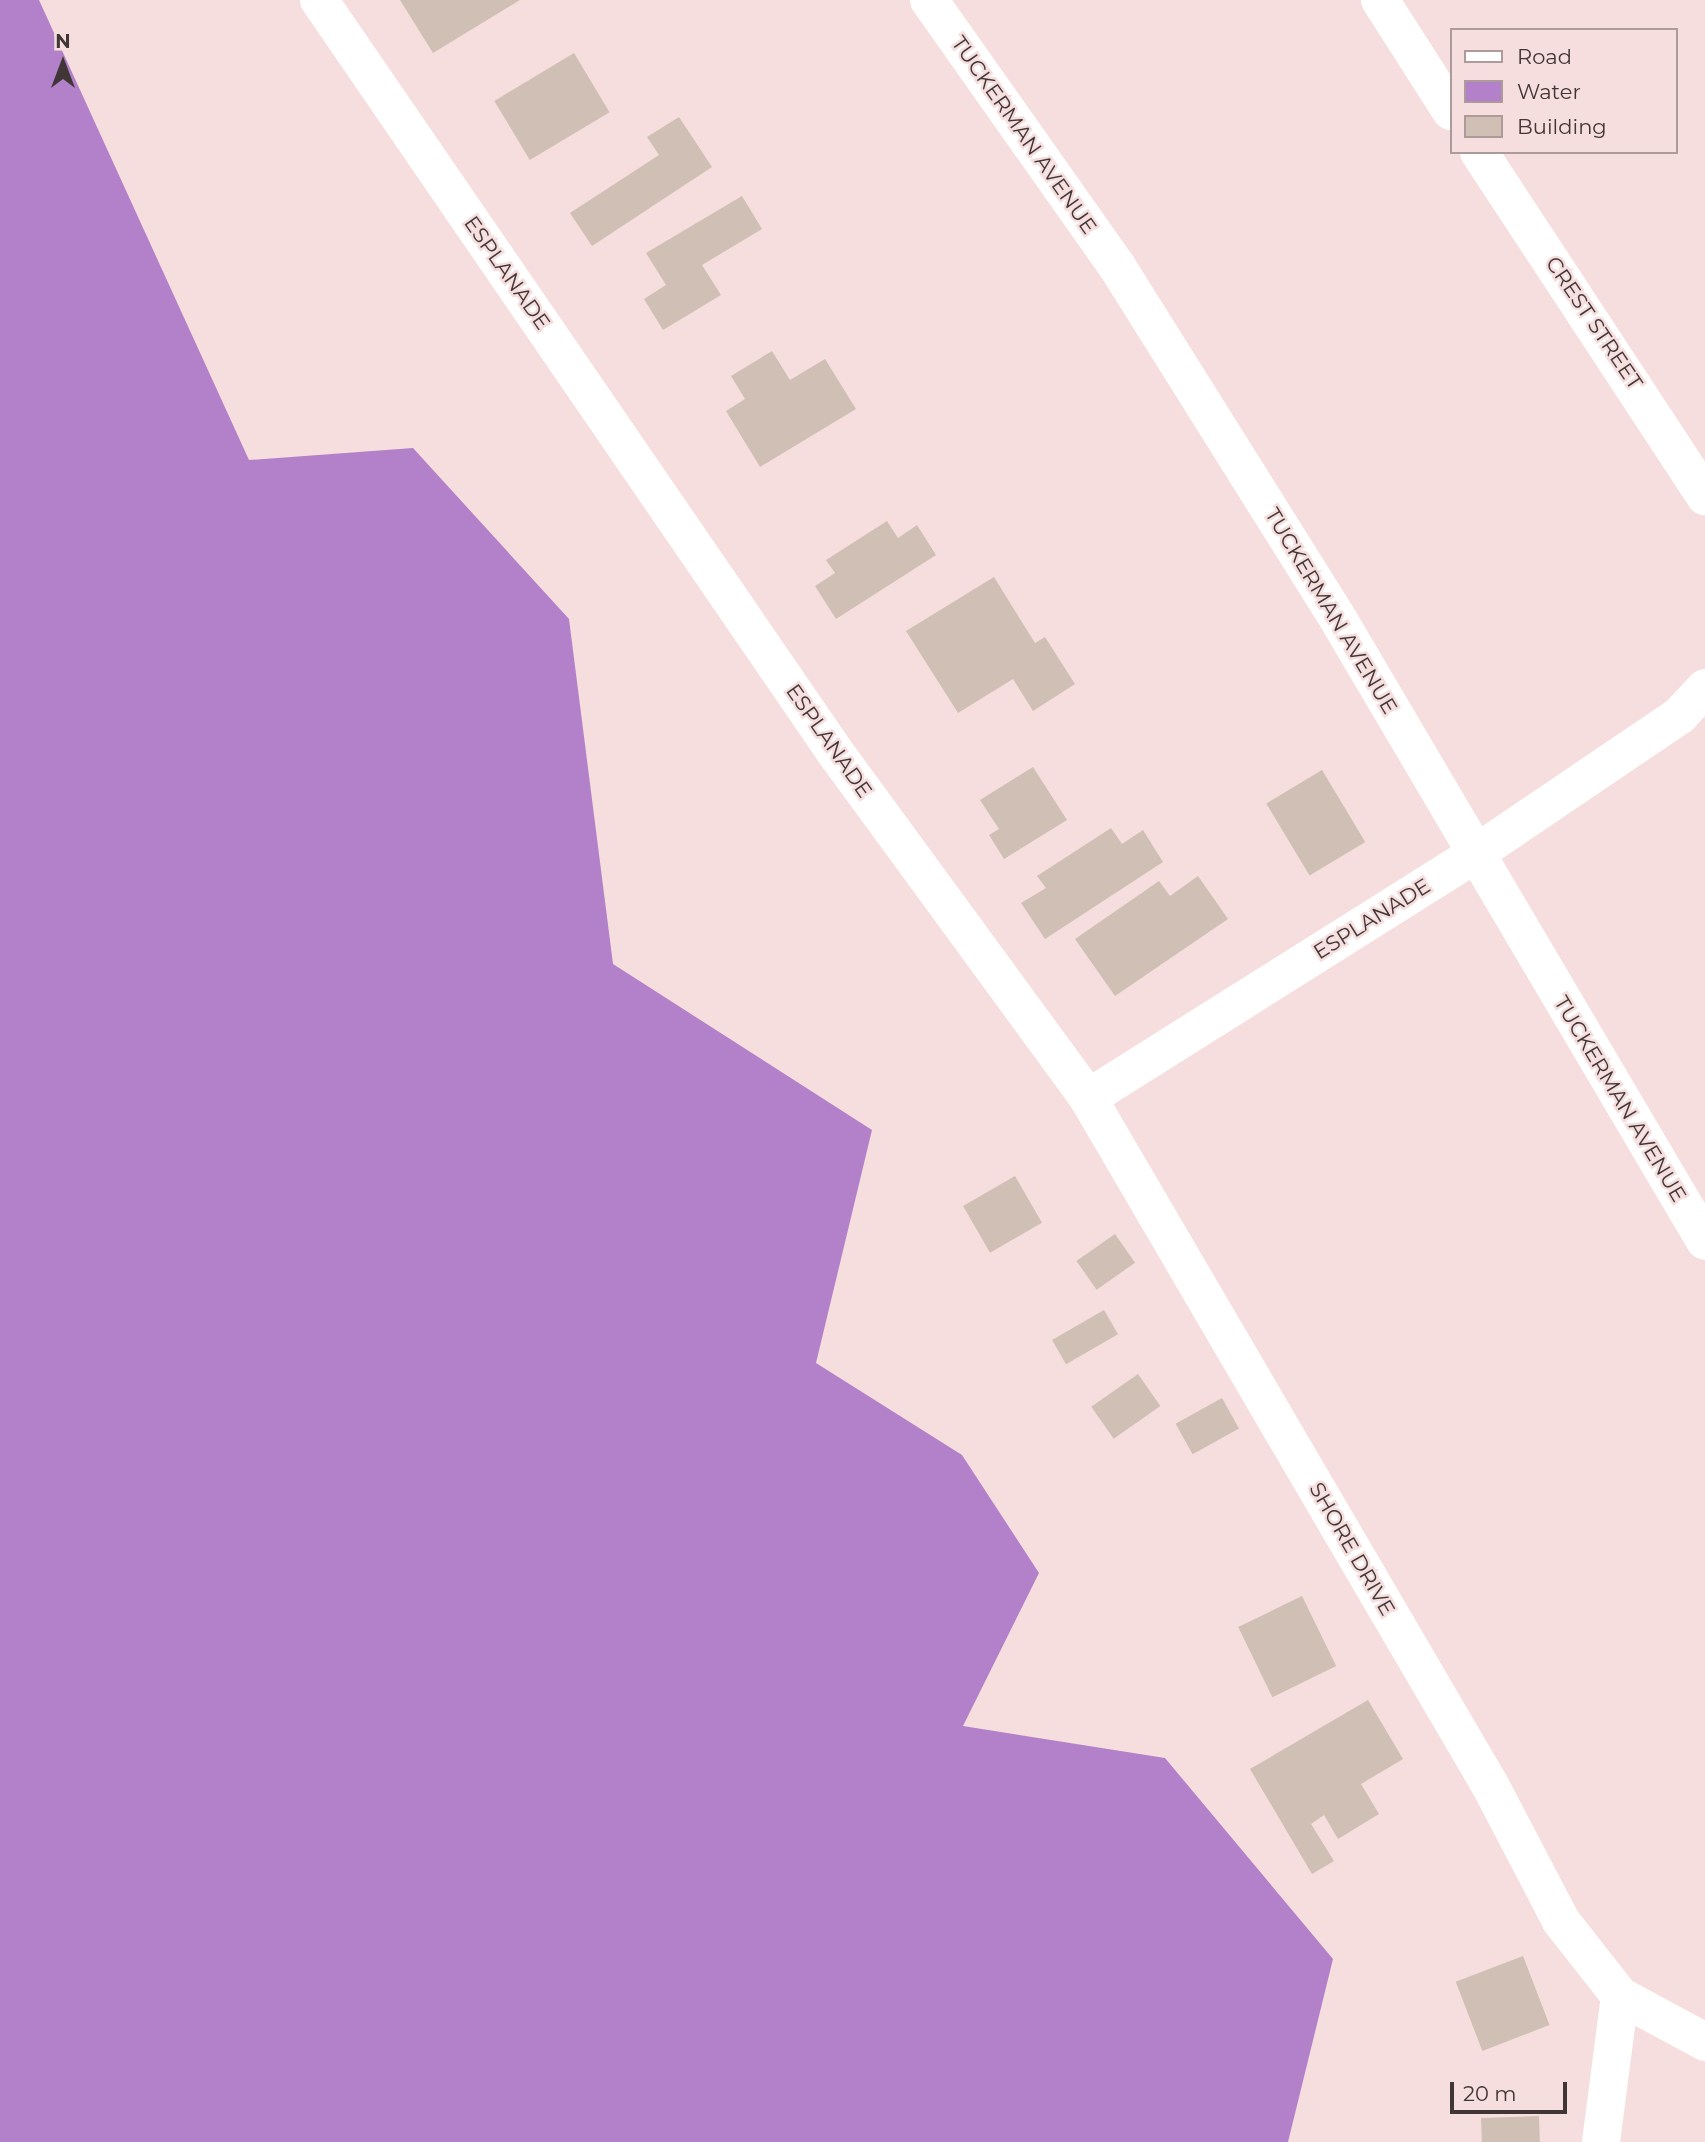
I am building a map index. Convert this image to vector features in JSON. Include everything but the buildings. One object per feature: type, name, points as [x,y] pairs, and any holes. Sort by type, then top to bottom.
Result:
[{"type":"street","name":"ESPLANADE","points":[[319,0],[835,752],[1088,1098],[1475,854]]},
{"type":"street","name":"TUCKERMAN AVENUE","points":[[929,0],[1125,279],[1341,624],[1705,1241]]},
{"type":"street","points":[[1380,0],[1450,109]]},
{"type":"street","name":"CREST STREET","points":[[1480,154],[1705,496]]},
{"type":"street","points":[[1475,854],[1680,715],[1705,688]]},
{"type":"street","name":"SHORE DRIVE","points":[[1088,1098],[1490,1786],[1561,1921],[1620,1996],[1705,2042]]},
{"type":"street","points":[[1601,2142],[1620,1996]]},
{"type":"water","points":[[0,0],[39,0],[249,460],[413,448],[569,619],[613,964],[872,1130],[816,1363],[962,1455],[1039,1573],[963,1726],[1165,1758],[1333,1959],[1288,2142],[0,2142]]}]
